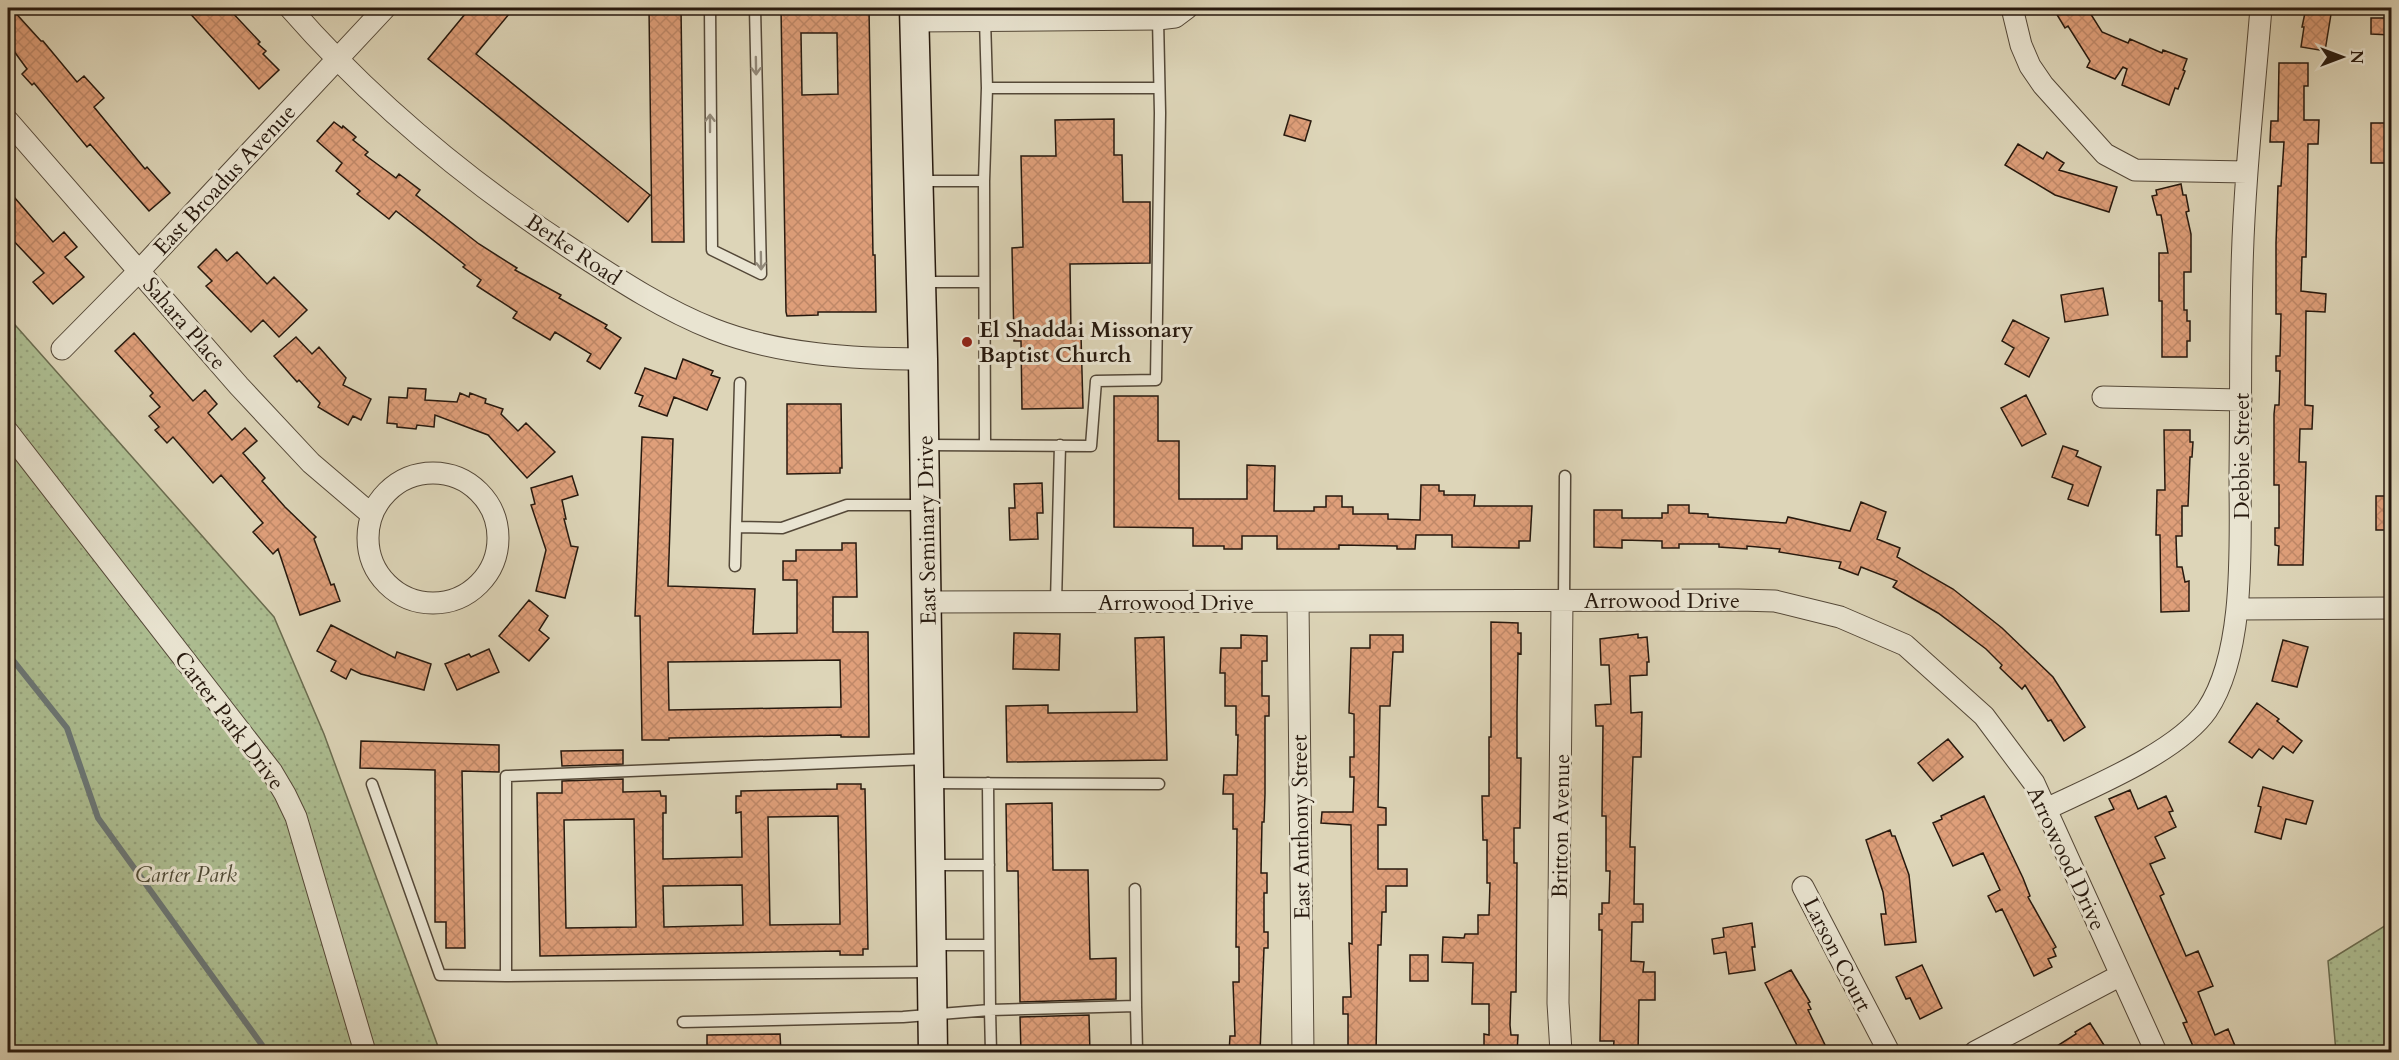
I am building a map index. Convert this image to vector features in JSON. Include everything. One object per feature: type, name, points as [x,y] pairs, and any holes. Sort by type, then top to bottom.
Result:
[{"type":"main road","name":"East Seminary Drive","points":[[914,14],[923,359],[933,1053]]},
{"type":"street","name":"Berke Road","points":[[290,8],[337,58],[405,123],[504,202],[612,276],[665,307],[714,329],[787,349],[862,357],[923,359]]},
{"type":"street","name":"East Broadus Avenue","points":[[62,349],[140,270],[385,8]]},
{"type":"street","points":[[914,14],[985,19],[1010,13],[1096,13],[1158,19],[1175,17],[1187,8]]},
{"type":"street","points":[[2012,8],[2021,45],[2030,66],[2043,85],[2105,154],[2135,170],[2247,172]]},
{"type":"street","name":"Debbie Street","points":[[2046,809],[2118,775],[2180,738],[2207,710],[2220,682],[2230,650],[2237,609],[2240,541],[2242,268],[2247,172],[2261,8]]},
{"type":"street","name":"Sahara Place","points":[[8,122],[140,270],[239,386],[311,463],[372,515]]},
{"type":"street","points":[[2103,397],[2241,400]]},
{"type":"street","name":"Carter Park Drive","points":[[8,432],[272,772],[285,794],[307,854],[365,1053]]},
{"type":"street","points":[[425,472],[443,473],[460,478],[475,487],[487,501],[495,516],[498,534],[497,552],[485,576],[466,594],[450,601],[432,603],[415,601],[398,593],[385,582],[375,567],[368,541],[372,515],[380,499],[393,486],[408,477],[425,472]]},
{"type":"street","name":"Britton Avenue","points":[[1561,1053],[1558,1003],[1563,600]]},
{"type":"street","name":"Arrowood Drive","points":[[927,602],[1775,601],[1840,617],[1905,645],[1984,716],[2034,783],[2156,1053]]},
{"type":"street","name":"East Anthony Street","points":[[1298,602],[1303,1053]]},
{"type":"street","points":[[2237,609],[2391,608]]},
{"type":"street","name":"Larson Court","points":[[1803,887],[1889,1053]]},
{"type":"street","points":[[1975,1053],[2121,975]]},
{"type":"lane","points":[[710,8],[712,250],[761,274],[755,8]]},
{"type":"lane","points":[[985,19],[987,88],[984,181],[985,444]]},
{"type":"lane","points":[[924,445],[1091,446],[1096,381],[1156,380],[1160,88],[1158,19]]},
{"type":"lane","points":[[987,88],[1160,88]]},
{"type":"lane","points":[[918,181],[984,181]]},
{"type":"lane","points":[[921,282],[984,282]]},
{"type":"lane","points":[[735,566],[740,383]]},
{"type":"lane","points":[[1056,602],[1060,445]]},
{"type":"lane","points":[[1563,600],[1565,476]]},
{"type":"lane","points":[[736,527],[782,528],[847,505],[925,505]]},
{"type":"lane","points":[[506,976],[506,776],[929,771],[988,783],[1160,784]]},
{"type":"lane","points":[[988,783],[991,1053]]},
{"type":"lane","points":[[372,784],[440,975],[506,976],[932,958],[989,945]]},
{"type":"lane","points":[[930,865],[989,865]]},
{"type":"lane","points":[[1135,889],[1137,1053]]},
{"type":"lane","points":[[684,1022],[933,1016],[990,1010],[1136,1006]]},
{"type":"green space","name":"Carter Park","points":[[8,317],[274,617],[324,734],[440,1052],[8,1052]]},
{"type":"green space","points":[[2391,922],[2391,1052],[2336,1052],[2328,961]]},
{"type":"building","points":[[8,8],[11,8],[43,41],[77,82],[84,76],[104,98],[94,107],[145,169],[147,167],[170,193],[149,211],[90,144],[87,147],[34,83],[32,85],[22,74],[27,69],[8,43]]},
{"type":"building","points":[[185,8],[228,8],[260,42],[258,44],[266,51],[263,54],[279,70],[259,89]]},
{"type":"building","points":[[470,8],[514,8],[476,54],[650,195],[628,222],[428,59]]},
{"type":"building","points":[[649,8],[681,8],[684,242],[652,242]]},
{"type":"building","points":[[781,8],[869,8],[876,312],[818,312],[818,315],[787,316]],"holes":[[[801,33],[837,33],[838,94],[802,95]]]},
{"type":"building","points":[[2065,8],[2087,8],[2102,32],[2128,43],[2130,39],[2162,53],[2163,50],[2187,59],[2178,89],[2175,88],[2169,105],[2122,85],[2127,69],[2123,67],[2115,79],[2087,67],[2090,61],[2068,26],[2065,28],[2056,13]]},
{"type":"building","points":[[2306,8],[2332,8],[2325,51],[2301,47]]},
{"type":"building","points":[[2371,18],[2391,18],[2391,35],[2371,34]]},
{"type":"building","points":[[2279,63],[2308,63],[2308,86],[2304,86],[2304,120],[2319,120],[2318,144],[2308,144],[2306,257],[2302,257],[2301,291],[2326,294],[2325,312],[2306,311],[2305,405],[2313,406],[2312,429],[2300,429],[2299,462],[2306,462],[2303,565],[2278,565],[2279,546],[2275,545],[2275,528],[2279,528],[2279,485],[2274,485],[2274,414],[2275,405],[2279,405],[2280,371],[2276,371],[2276,356],[2280,356],[2281,314],[2276,314],[2276,243],[2278,186],[2281,186],[2284,142],[2270,142],[2271,121],[2278,121]]},
{"type":"building","points":[[1290,115],[1311,121],[1305,141],[1284,135]]},
{"type":"building","points":[[1114,119],[1114,155],[1122,155],[1123,202],[1150,202],[1150,263],[1070,264],[1071,335],[1081,335],[1083,408],[1022,409],[1021,341],[1014,341],[1012,248],[1023,247],[1021,156],[1056,156],[1055,120]]},
{"type":"building","points":[[334,122],[356,137],[353,140],[368,152],[365,155],[396,178],[399,174],[420,190],[416,195],[479,244],[517,268],[515,270],[561,295],[559,298],[607,325],[605,328],[621,338],[600,369],[587,361],[591,354],[555,332],[550,340],[513,318],[517,312],[477,286],[481,280],[463,267],[465,265],[396,211],[389,219],[357,194],[360,191],[336,171],[342,163],[317,141]]},
{"type":"building","points":[[2371,123],[2388,123],[2391,163],[2371,163]]},
{"type":"building","points":[[2018,144],[2043,159],[2047,152],[2064,163],[2059,170],[2117,187],[2109,212],[2055,195],[2005,165]]},
{"type":"building","points":[[2181,184],[2183,195],[2186,195],[2189,211],[2186,212],[2191,234],[2191,272],[2184,272],[2184,310],[2187,310],[2187,321],[2190,321],[2190,341],[2187,341],[2187,357],[2162,357],[2159,253],[2168,253],[2161,215],[2157,215],[2152,196],[2157,195],[2156,190]]},
{"type":"building","points":[[8,190],[53,242],[64,232],[77,247],[65,257],[84,277],[53,304],[33,282],[44,273],[8,235]]},
{"type":"building","points":[[216,249],[227,261],[237,252],[267,284],[274,277],[307,310],[279,337],[263,320],[251,332],[206,286],[212,281],[198,267]]},
{"type":"building","points":[[2103,288],[2108,315],[2065,322],[2061,295]]},
{"type":"building","points":[[2013,320],[2049,338],[2029,377],[2005,364],[2014,348],[2002,341]]},
{"type":"building","points":[[134,333],[193,401],[205,390],[217,404],[208,413],[232,440],[245,428],[257,441],[243,453],[265,478],[262,481],[316,537],[314,539],[331,585],[334,584],[340,601],[300,615],[278,549],[273,554],[253,532],[263,523],[221,475],[213,483],[173,437],[167,443],[155,430],[159,427],[149,416],[160,407],[150,396],[153,393],[115,351]]},
{"type":"building","points":[[296,337],[312,354],[319,347],[346,378],[343,385],[371,399],[361,420],[353,416],[348,425],[318,407],[320,403],[274,356]]},
{"type":"building","points":[[683,359],[713,371],[711,375],[720,378],[707,410],[674,397],[667,416],[639,406],[643,396],[635,393],[645,368],[676,379]]},
{"type":"building","points":[[408,388],[426,389],[425,400],[457,402],[460,393],[469,397],[470,393],[486,399],[485,403],[503,409],[501,414],[518,431],[526,423],[555,452],[527,478],[488,435],[435,415],[434,427],[417,425],[416,429],[397,427],[397,424],[387,423],[389,397],[407,398]]},
{"type":"building","points":[[2026,395],[2046,434],[2022,446],[2001,408]]},
{"type":"building","points":[[1114,396],[1158,396],[1158,441],[1179,441],[1179,499],[1247,499],[1247,465],[1275,466],[1274,511],[1314,511],[1314,507],[1326,507],[1326,496],[1342,496],[1342,507],[1353,507],[1353,514],[1388,514],[1388,519],[1420,520],[1421,485],[1439,485],[1439,491],[1444,491],[1444,495],[1475,495],[1474,506],[1532,506],[1530,541],[1519,541],[1519,548],[1452,547],[1452,535],[1416,535],[1415,549],[1397,549],[1397,546],[1339,545],[1339,549],[1277,549],[1277,536],[1242,536],[1242,549],[1224,549],[1224,546],[1193,546],[1193,528],[1114,527]]},
{"type":"building","points":[[787,404],[841,404],[842,468],[840,468],[840,473],[787,474]]},
{"type":"building","points":[[2164,430],[2190,430],[2190,442],[2193,442],[2192,457],[2190,457],[2188,506],[2182,506],[2182,536],[2176,536],[2177,567],[2182,567],[2185,582],[2189,581],[2189,611],[2161,612],[2160,535],[2156,535],[2157,490],[2165,490]]},
{"type":"building","points":[[642,437],[673,439],[668,586],[755,589],[753,634],[797,633],[797,580],[783,580],[783,561],[796,561],[796,550],[842,550],[842,543],[856,543],[857,597],[833,597],[833,632],[868,632],[869,737],[841,737],[841,735],[642,740],[640,616],[635,616]],"holes":[[[840,660],[841,707],[669,710],[668,662]]]},
{"type":"building","points":[[2063,446],[2078,451],[2076,456],[2101,467],[2088,506],[2068,499],[2073,485],[2052,477]]},
{"type":"building","points":[[572,476],[578,495],[562,500],[571,546],[578,547],[565,598],[536,591],[546,550],[531,505],[535,504],[531,488]]},
{"type":"building","points":[[1042,483],[1043,513],[1037,513],[1038,539],[1010,540],[1009,508],[1015,508],[1014,484]]},
{"type":"building","points":[[2376,496],[2391,496],[2391,530],[2376,530]]},
{"type":"building","points":[[1861,502],[1886,512],[1877,539],[1900,548],[1897,557],[1953,589],[2002,628],[2053,677],[2085,727],[2064,741],[2025,685],[2022,689],[2000,668],[2002,665],[1986,649],[1938,613],[1893,587],[1897,581],[1861,567],[1858,575],[1839,568],[1841,562],[1779,552],[1780,549],[1747,546],[1747,549],[1719,547],[1719,544],[1679,544],[1679,548],[1662,548],[1662,541],[1622,540],[1622,548],[1594,547],[1594,510],[1622,510],[1622,518],[1662,518],[1662,513],[1668,513],[1668,505],[1689,505],[1689,513],[1708,514],[1708,517],[1786,523],[1788,517],[1850,531]]},
{"type":"building","points":[[529,600],[548,616],[539,630],[549,638],[529,661],[499,636]]},
{"type":"building","points":[[1491,622],[1518,623],[1518,633],[1521,633],[1521,654],[1518,653],[1517,712],[1517,758],[1521,758],[1520,828],[1514,828],[1514,863],[1517,863],[1516,992],[1511,992],[1510,1025],[1511,1035],[1518,1035],[1517,1052],[1514,1053],[1489,1053],[1489,1050],[1484,1050],[1484,1034],[1489,1035],[1489,1004],[1472,1004],[1473,963],[1442,962],[1443,937],[1464,938],[1465,934],[1478,934],[1478,915],[1489,915],[1490,883],[1487,883],[1487,840],[1483,840],[1482,796],[1489,796]]},
{"type":"building","points":[[331,625],[395,658],[397,652],[431,664],[424,690],[361,674],[351,669],[346,679],[331,671],[336,661],[317,651]]},
{"type":"building","points":[[1014,633],[1060,634],[1059,670],[1013,669]]},
{"type":"building","points":[[1638,634],[1638,638],[1647,637],[1649,662],[1647,662],[1647,675],[1630,676],[1631,713],[1642,712],[1641,757],[1633,757],[1630,847],[1635,847],[1634,904],[1643,904],[1643,922],[1632,922],[1631,961],[1644,962],[1643,972],[1655,972],[1655,1000],[1639,1000],[1638,1053],[1613,1053],[1614,1041],[1600,1041],[1602,930],[1599,930],[1599,914],[1602,914],[1602,903],[1609,903],[1610,871],[1606,871],[1606,816],[1602,816],[1603,726],[1596,726],[1595,705],[1611,704],[1609,665],[1601,665],[1600,639]]},
{"type":"building","points":[[1241,635],[1267,636],[1267,661],[1262,661],[1262,696],[1269,696],[1269,716],[1265,716],[1265,794],[1261,873],[1267,873],[1267,893],[1264,893],[1264,932],[1268,932],[1268,948],[1264,948],[1260,1053],[1229,1053],[1230,1036],[1235,1036],[1233,982],[1239,982],[1239,947],[1236,947],[1237,829],[1233,829],[1233,794],[1223,794],[1224,775],[1237,775],[1238,735],[1236,735],[1236,706],[1225,706],[1225,673],[1220,673],[1221,648],[1241,648]]},
{"type":"building","points":[[1370,635],[1403,635],[1403,652],[1393,652],[1390,706],[1380,706],[1378,807],[1386,808],[1386,825],[1378,825],[1378,869],[1407,869],[1407,886],[1386,886],[1386,912],[1382,912],[1381,945],[1378,945],[1376,1053],[1348,1053],[1348,1014],[1343,1014],[1343,997],[1351,997],[1349,943],[1352,944],[1351,825],[1321,823],[1322,812],[1353,812],[1354,777],[1350,777],[1350,757],[1354,757],[1354,714],[1349,713],[1351,648],[1370,648]]},
{"type":"building","points":[[1164,637],[1167,760],[1007,762],[1006,706],[1048,705],[1048,713],[1137,712],[1135,638]]},
{"type":"building","points":[[2283,640],[2308,647],[2297,687],[2272,681]]},
{"type":"building","points":[[489,649],[499,672],[457,690],[445,664]]},
{"type":"building","points":[[2257,703],[2279,719],[2277,721],[2302,741],[2293,753],[2283,746],[2273,759],[2259,749],[2252,758],[2229,742]]},
{"type":"building","points":[[1948,739],[1963,757],[1933,781],[1918,763]]},
{"type":"building","points":[[361,741],[499,745],[499,772],[462,771],[465,948],[446,948],[446,922],[435,922],[435,770],[360,768]]},
{"type":"building","points":[[623,750],[623,764],[562,766],[561,751]]},
{"type":"building","points":[[623,779],[623,792],[660,791],[661,796],[666,796],[666,813],[663,813],[663,859],[742,857],[741,812],[736,813],[736,796],[741,796],[741,791],[837,789],[837,784],[861,784],[861,789],[865,789],[868,949],[863,949],[863,955],[840,955],[840,951],[540,956],[537,793],[562,793],[562,781]],"holes":[[[838,816],[840,924],[770,925],[768,817]],[[634,819],[636,927],[566,928],[564,820]],[[742,885],[743,925],[664,927],[663,886]]]},
{"type":"building","points":[[2263,787],[2313,801],[2306,824],[2286,819],[2281,839],[2255,832]]},
{"type":"building","points":[[2130,790],[2138,809],[2166,796],[2173,811],[2169,812],[2176,827],[2155,837],[2165,858],[2150,864],[2164,894],[2160,896],[2186,956],[2198,951],[2213,986],[2198,992],[2215,1035],[2228,1029],[2238,1053],[2196,1053],[2183,1023],[2187,1022],[2095,817],[2114,809],[2109,799]]},
{"type":"building","points":[[1984,796],[2023,878],[2030,896],[2028,897],[2056,947],[2053,949],[2056,956],[2048,959],[2052,967],[2034,976],[2002,909],[1996,912],[1988,896],[2000,890],[1983,853],[1953,866],[1933,823],[1942,819],[1941,816]]},
{"type":"building","points":[[1052,803],[1053,870],[1088,870],[1090,959],[1116,958],[1116,999],[1020,1002],[1018,871],[1007,871],[1006,804]]},
{"type":"building","points":[[1890,830],[1892,836],[1895,836],[1909,875],[1916,942],[1885,945],[1881,914],[1886,914],[1883,892],[1866,840]]},
{"type":"building","points":[[1752,923],[1755,970],[1729,974],[1726,952],[1714,954],[1712,939],[1724,937],[1723,928]]},
{"type":"building","points":[[1410,955],[1428,955],[1428,981],[1410,981]]},
{"type":"building","points":[[1922,965],[1942,1008],[1920,1019],[1910,998],[1906,999],[1896,977]]},
{"type":"building","points":[[1791,970],[1810,1002],[1808,1003],[1811,1009],[1808,1010],[1829,1053],[1801,1053],[1765,983]]},
{"type":"building","points":[[1089,1015],[1090,1053],[1021,1053],[1020,1017]]},
{"type":"building","points":[[2090,1023],[2109,1053],[2046,1053],[2076,1034],[2075,1032]]},
{"type":"building","points":[[780,1034],[781,1053],[707,1053],[707,1035]]},
{"type":"waterway","points":[[8,654],[67,728],[98,818],[262,1045],[264,1052]]},
{"type":"place","name":"El Shaddai Missonary Baptist Church","points":[[967,342]]}]
